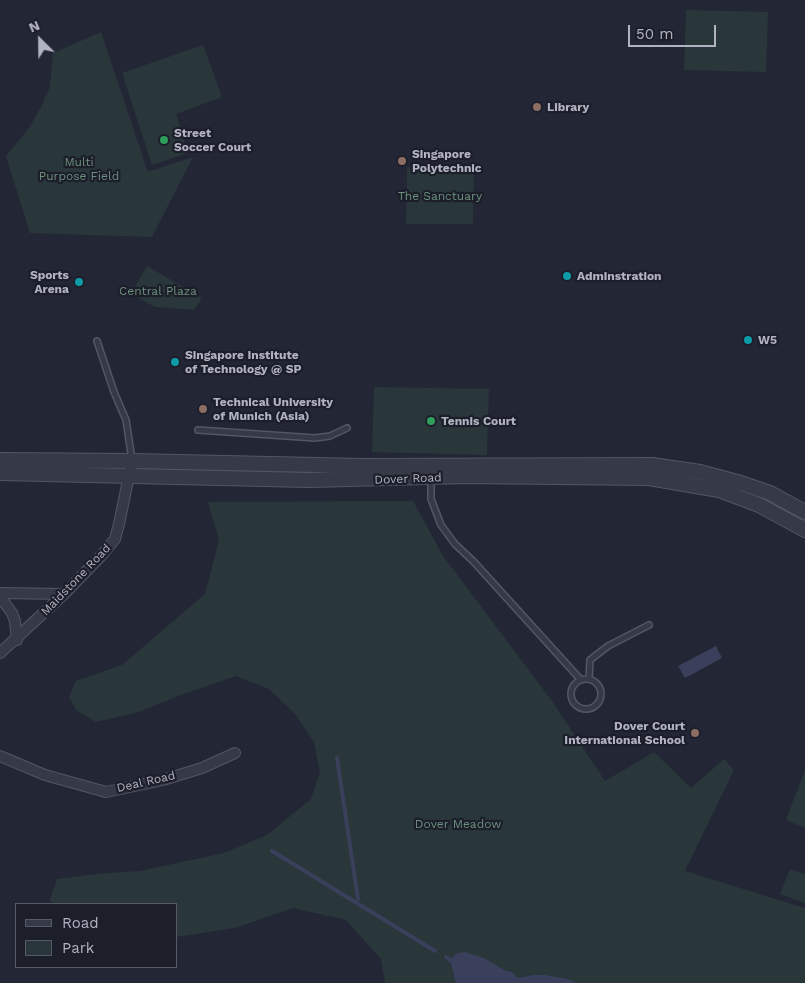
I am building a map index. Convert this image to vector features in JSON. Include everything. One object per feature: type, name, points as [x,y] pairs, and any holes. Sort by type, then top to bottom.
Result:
[{"type":"street","name":"Dover Road","points":[[0,460],[132,460],[443,467],[540,472]]},
{"type":"street","name":"Maidstone Road","points":[[0,654],[17,640],[102,556],[114,539],[132,460]]},
{"type":"street","name":"Dover Road","points":[[0,473],[309,480],[431,478],[563,471],[700,472],[742,483],[770,493],[805,512]]},
{"type":"street","name":"Dover Road","points":[[651,471],[718,490],[759,505],[805,530]]},
{"type":"street","points":[[0,593],[64,594]]},
{"type":"street","points":[[0,597],[12,613],[17,640]]},
{"type":"street","name":"Deal Road","points":[[0,756],[45,775],[106,792],[163,780],[202,768],[235,753]]},
{"type":"lane","points":[[97,341],[114,392],[126,420],[132,460]]},
{"type":"lane","points":[[198,430],[315,438],[330,436],[347,428]]},
{"type":"lane","points":[[443,467],[431,478],[432,499],[441,525],[455,544],[474,562],[581,680]]},
{"type":"lane","points":[[589,679],[590,660],[608,646],[648,625]]},
{"type":"lane","points":[[589,679],[596,682],[601,689],[602,697],[592,709],[584,710],[576,706],[572,700],[571,692],[574,684],[581,680],[589,679]]},
{"type":"green space","points":[[686,10],[768,12],[766,72],[684,70]]},
{"type":"green space","name":"Multi Purpose Field","points":[[101,32],[148,172],[193,157],[152,237],[30,233],[6,156],[29,128],[41,107],[50,87],[53,53]]},
{"type":"green space","points":[[203,45],[222,97],[176,114],[188,153],[152,165],[122,73]]},
{"type":"green space","name":"The Sanctuary","points":[[407,167],[474,168],[473,224],[406,224]]},
{"type":"green space","name":"Central Plaza","points":[[147,266],[202,298],[194,310],[155,307],[131,294]]},
{"type":"green space","name":"Tennis Court","points":[[374,387],[489,389],[487,455],[372,452]]},
{"type":"green space","name":"Dover Meadow","points":[[413,501],[443,556],[552,701],[605,781],[654,752],[691,788],[724,759],[734,770],[685,871],[805,908],[805,983],[385,983],[381,959],[346,920],[293,908],[235,928],[178,937],[178,903],[52,903],[50,900],[57,879],[140,871],[224,853],[267,835],[311,799],[320,772],[314,742],[295,714],[269,689],[236,676],[139,712],[96,722],[76,710],[69,697],[76,681],[122,665],[205,594],[219,540],[208,502]]},
{"type":"green space","points":[[805,770],[805,828],[786,820]]},
{"type":"green space","points":[[790,869],[805,874],[805,903],[780,894]]},
{"type":"water","points":[[716,646],[722,658],[685,678],[678,666]]},
{"type":"water","points":[[465,952],[484,958],[504,970],[512,972],[517,978],[545,975],[567,979],[576,983],[456,983],[450,960],[457,953]]},
{"type":"waterway","points":[[337,758],[358,899]]},
{"type":"waterway","points":[[272,851],[435,951]]},
{"type":"waterway","points":[[446,957],[450,960]]},
{"type":"place","name":"Library","points":[[537,107]]},
{"type":"place","name":"Street Soccer Court","points":[[164,140]]},
{"type":"place","name":"Singapore Polytechnic","points":[[402,161]]},
{"type":"place","name":"Adminstration","points":[[567,276]]},
{"type":"place","name":"Sports Arena","points":[[79,282]]},
{"type":"place","name":"W5","points":[[748,340]]},
{"type":"place","name":"Singapore Institute of Technology @ SP","points":[[175,362]]},
{"type":"place","name":"Technical University of Munich (Asia)","points":[[203,409]]},
{"type":"place","name":"Tennis Court","points":[[431,421]]},
{"type":"place","name":"Dover Court International School","points":[[695,733]]}]
